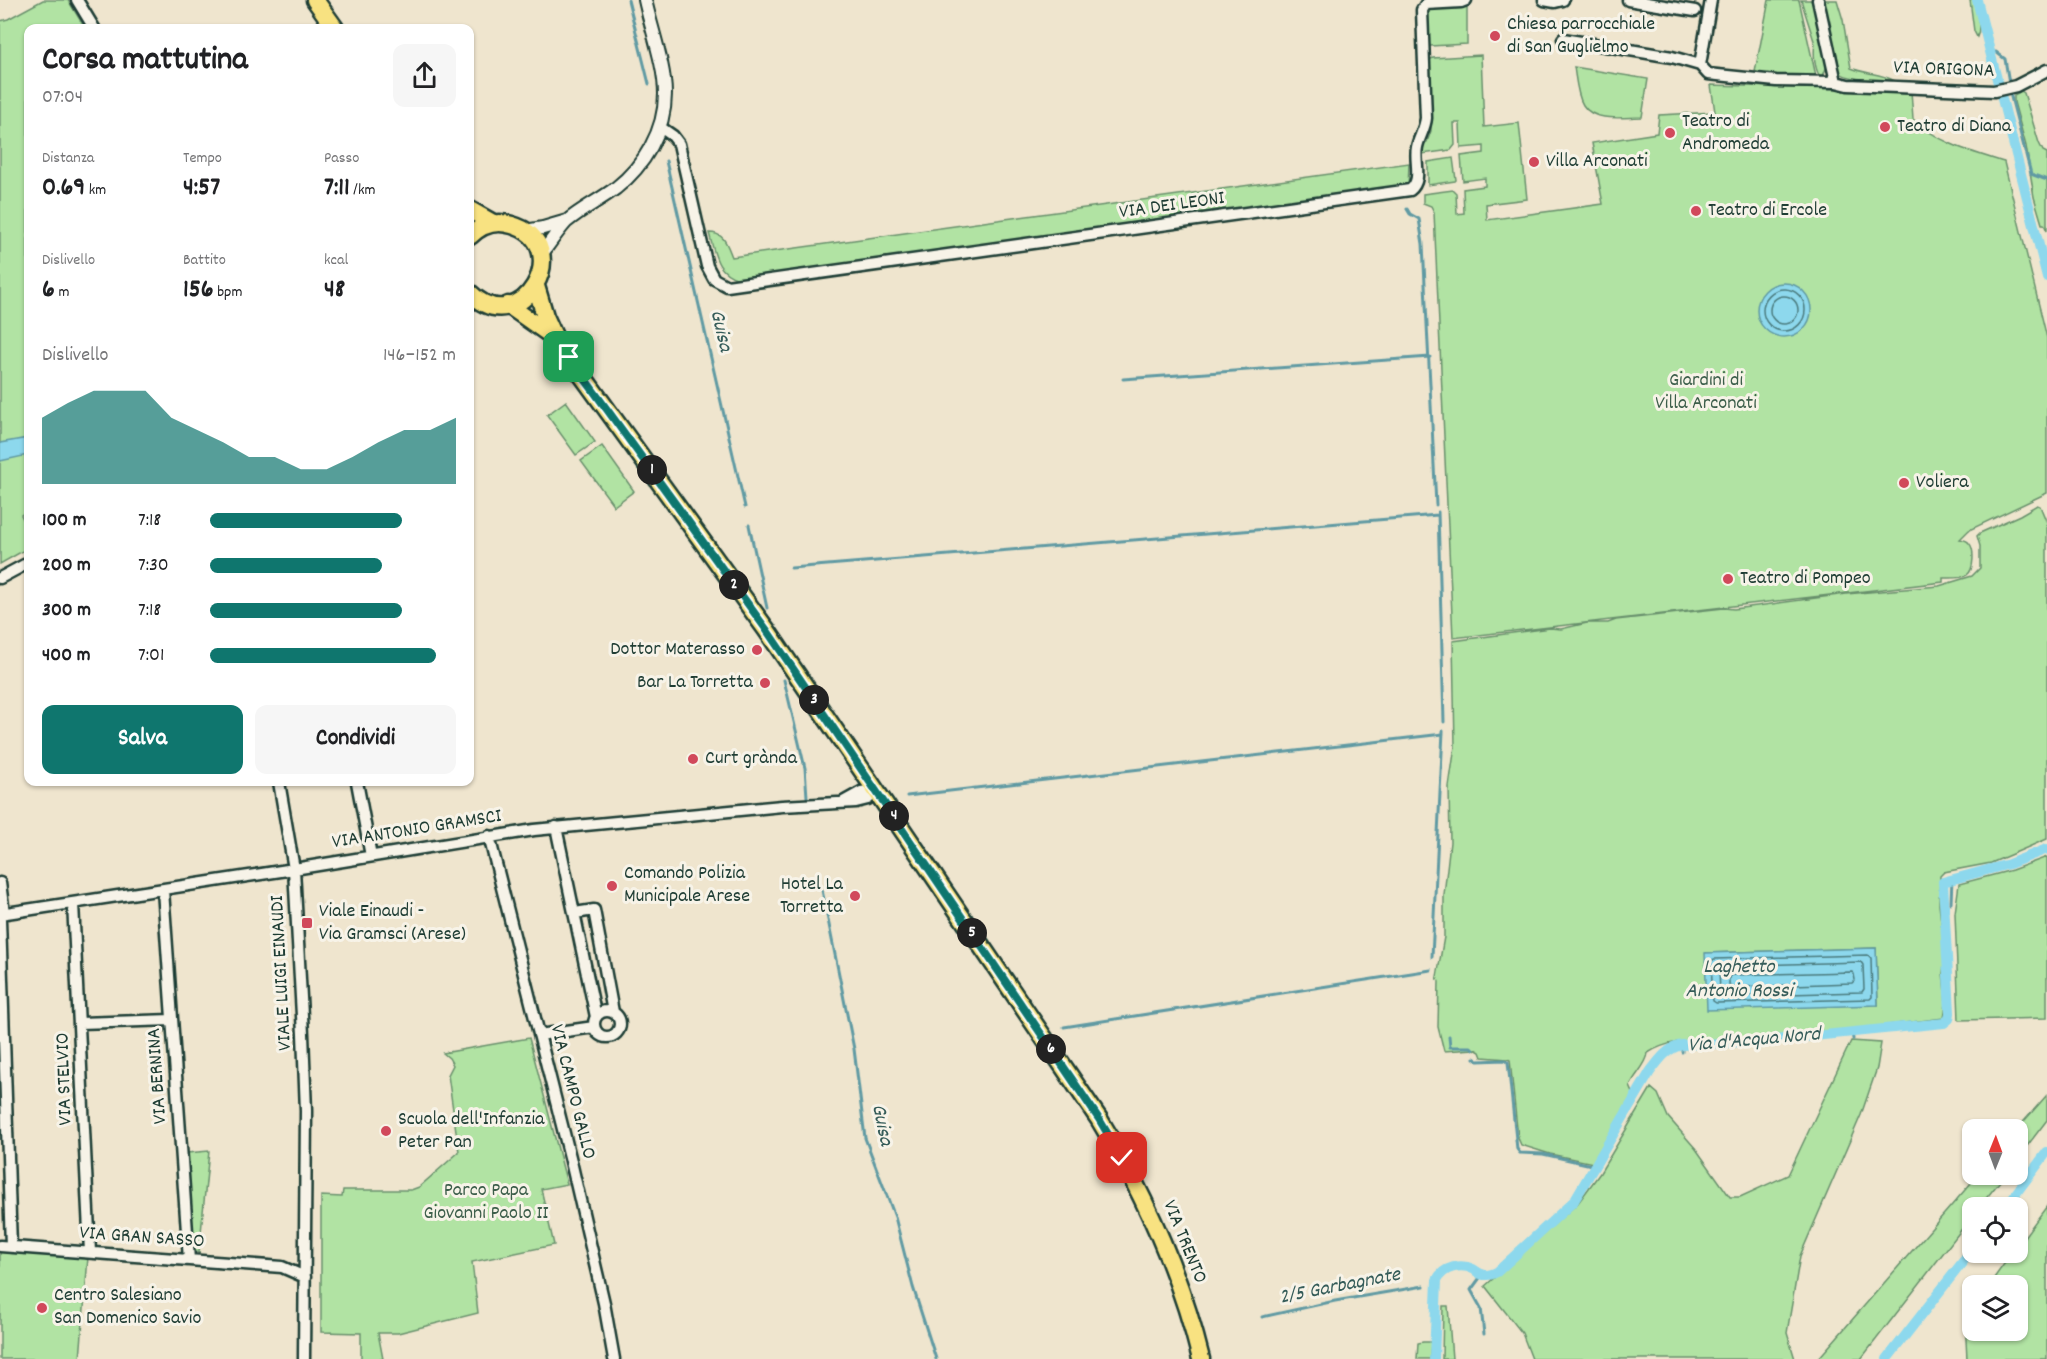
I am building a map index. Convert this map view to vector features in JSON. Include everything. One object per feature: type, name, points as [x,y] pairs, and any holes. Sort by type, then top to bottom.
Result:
[{"type":"main road","points":[[315,0],[332,24]]},
{"type":"main road","points":[[474,212],[493,223]]},
{"type":"main road","points":[[474,233],[481,227],[493,223],[510,224],[525,231],[535,241],[541,255],[542,271],[536,286],[524,299],[508,305],[490,305],[474,300]]},
{"type":"main road","points":[[536,286],[544,316],[555,338]]},
{"type":"main road","points":[[508,305],[555,338]]},
{"type":"main road","name":"VIA TRENTO","points":[[555,338],[773,640],[1099,1119],[1128,1168],[1153,1218],[1174,1268],[1201,1359]]},
{"type":"street","points":[[77,0],[92,24]]},
{"type":"street","points":[[541,255],[568,221],[630,176],[644,158],[660,127],[664,101],[664,79],[645,0]]},
{"type":"street","name":"VIA DEI LEONI","points":[[660,127],[673,136],[679,144],[707,266],[717,282],[727,286],[1410,190],[1417,182],[1417,147],[1426,118],[1422,10],[1426,4],[1466,0]]},
{"type":"street","points":[[1544,0],[1555,2],[1563,0]]},
{"type":"street","points":[[1628,0],[1703,12]]},
{"type":"street","points":[[1700,65],[1703,12],[1711,0]]},
{"type":"street","points":[[1818,0],[1836,82]]},
{"type":"street","name":"VIA ORIGONA","points":[[1563,39],[1672,57],[1700,65],[1708,74],[1732,78],[1994,91],[2016,86],[2047,70]]},
{"type":"street","points":[[525,231],[568,221]]},
{"type":"street","points":[[0,578],[24,565]]},
{"type":"street","points":[[0,586],[24,573]]},
{"type":"street","name":"VIALE LUIGI EINAUDI","points":[[280,786],[294,869],[305,1076],[304,1359]]},
{"type":"street","points":[[358,786],[371,856]]},
{"type":"street","name":"VIA ANTONIO GRAMSCI","points":[[1,916],[489,836],[556,827],[842,802],[861,792],[877,790]]},
{"type":"street","points":[[556,827],[595,1022],[602,1036],[608,1037],[618,1030],[620,1022],[614,1012],[594,910],[575,913]]},
{"type":"street","name":"VIA CAMPO GALLO","points":[[489,836],[604,1303],[614,1359]]},
{"type":"street","points":[[0,883],[6,1246]]},
{"type":"street","name":"VIA BERNINA","points":[[163,890],[189,1260]]},
{"type":"street","name":"VIA STELVIO","points":[[73,903],[90,1252]]},
{"type":"street","points":[[539,1035],[595,1022],[602,1012],[614,1012]]},
{"type":"street","points":[[80,1023],[172,1020]]},
{"type":"street","name":"VIA GRAN SASSO","points":[[6,1246],[282,1267],[305,1277]]},
{"type":"street","name":"VIA GRAN SASSO","points":[[282,1267],[305,1260]]},
{"type":"green space","points":[[43,0],[68,0],[83,24],[24,24],[24,513],[21,515],[24,521],[24,550],[0,564],[0,21]]},
{"type":"green space","points":[[1769,0],[1799,0],[1816,76],[1777,76],[1755,72]]},
{"type":"green space","points":[[1801,0],[1811,0],[1816,13],[1821,43],[1828,63],[1823,76],[1819,75],[1816,68],[1815,44]]},
{"type":"green space","points":[[1822,0],[1837,0],[1843,20],[1851,68],[1885,76],[1895,81],[1867,80],[1840,73]]},
{"type":"green space","points":[[1970,0],[1973,0],[1978,19],[1977,37],[1974,31]]},
{"type":"green space","points":[[1464,6],[1467,8],[1467,44],[1430,46],[1428,44],[1427,9]]},
{"type":"green space","name":"Giardini di Villa Arconati","points":[[1481,55],[1484,127],[1519,123],[1527,199],[1486,204],[1487,220],[1603,204],[1592,143],[1657,133],[1659,115],[1715,112],[1711,85],[1911,91],[1913,119],[1923,128],[1955,146],[2004,162],[2047,338],[2047,493],[1969,530],[1960,539],[1965,540],[1971,546],[1973,554],[1969,572],[1962,577],[1943,578],[1943,582],[1453,638],[1434,212],[1431,206],[1423,203],[1423,194],[1453,190],[1456,193],[1457,214],[1464,213],[1463,189],[1485,186],[1485,178],[1463,181],[1461,156],[1484,153],[1484,146],[1461,148],[1460,123],[1454,123],[1455,145],[1451,150],[1422,154],[1421,144],[1427,142],[1431,131],[1429,60]]},
{"type":"green space","points":[[1574,67],[1648,79],[1642,117],[1610,118],[1588,111],[1579,97]]},
{"type":"green space","points":[[2021,91],[2024,93],[2039,143],[2043,151],[2047,153],[2047,231],[2042,224],[2034,197],[2026,146],[2014,102],[2014,95]]},
{"type":"green space","points":[[1453,158],[1456,180],[1428,185],[1428,162]]},
{"type":"green space","points":[[1409,163],[1408,189],[739,279],[725,272],[721,267],[709,233],[722,237],[732,257]]},
{"type":"green space","points":[[566,401],[595,442],[576,455],[547,415]]},
{"type":"green space","points":[[602,446],[634,491],[614,506],[581,461]]},
{"type":"green space","points":[[2037,505],[2040,506],[2047,523],[2047,839],[1991,863],[1944,872],[1940,876],[1939,905],[1945,957],[1944,1018],[1807,1035],[1693,1040],[1669,1044],[1648,1053],[1630,1086],[1633,1096],[1593,1163],[1521,1145],[1518,1138],[1510,1060],[1482,1057],[1475,1049],[1444,1051],[1438,1027],[1439,982],[1437,977],[1444,937],[1444,895],[1450,842],[1449,787],[1455,746],[1453,641],[1550,628],[1561,629],[1587,623],[1608,623],[1616,620],[1724,608],[1734,609],[1846,594],[1939,586],[1972,576],[1980,568],[1980,546],[1977,536]],"holes":[[[1876,948],[1878,1005],[1705,953]]]},
{"type":"green space","points":[[2047,857],[2047,1018],[1959,1020],[1955,913],[1959,884],[2012,870]]},
{"type":"green space","name":"Parco Papa Giovanni Paolo II","points":[[529,1038],[567,1184],[541,1189],[554,1245],[472,1262],[478,1313],[398,1333],[378,1333],[383,1359],[361,1359],[361,1333],[321,1332],[321,1196],[342,1197],[343,1190],[411,1190],[419,1187],[459,1152],[448,1075],[453,1065],[443,1053]]},
{"type":"green space","points":[[1851,1041],[1881,1043],[1877,1068],[1861,1115],[1800,1256],[1787,1333],[1795,1359],[1532,1359],[1522,1333],[1485,1286],[1578,1203],[1600,1173],[1651,1088],[1658,1094],[1668,1117],[1696,1149],[1730,1197],[1740,1197],[1788,1175]]},
{"type":"green space","points":[[2047,1095],[2047,1120],[2028,1145],[2028,1119],[2026,1119]]},
{"type":"green space","points":[[209,1151],[199,1253],[194,1251],[187,1153]]},
{"type":"green space","points":[[1969,1185],[1997,1185],[1987,1197],[1962,1197],[1962,1229],[1861,1359],[1818,1359]]},
{"type":"green space","points":[[2047,1206],[2047,1359],[1967,1359],[1966,1341],[2028,1341],[2028,1275],[1996,1275],[2005,1263],[2028,1263],[2028,1232]]},
{"type":"green space","name":"Centro Salesiano San Domenico Savio","points":[[0,1249],[88,1257],[80,1359],[0,1359]]},
{"type":"green space","points":[[1443,1306],[1448,1306],[1452,1359],[1442,1359]]},
{"type":"green space","points":[[1431,1342],[1430,1359],[1417,1359],[1418,1343]]},
{"type":"water","points":[[1779,283],[1789,283],[1799,287],[1807,295],[1811,310],[1807,325],[1799,333],[1789,337],[1779,337],[1769,333],[1761,325],[1757,315],[1757,305],[1761,295],[1769,287]]},
{"type":"water","points":[[24,439],[24,456],[0,461],[0,443]]},
{"type":"water","name":"Laghetto Antonio Rossi","points":[[1876,948],[1878,1005],[1707,1010],[1705,953]]},
{"type":"waterway","name":"Guisa","points":[[628,0],[649,84]]},
{"type":"waterway","name":"Via d'Acqua Nord","points":[[1977,0],[2047,277]]},
{"type":"waterway","points":[[1990,53],[1996,52],[2005,59],[2009,83]]},
{"type":"waterway","points":[[2010,93],[2031,174],[2047,180]]},
{"type":"waterway","name":"Guisa","points":[[666,161],[745,507]]},
{"type":"waterway","points":[[1407,209],[1410,214],[1419,219],[1423,244],[1436,505]]},
{"type":"waterway","points":[[1123,379],[1430,357]]},
{"type":"waterway","points":[[1438,512],[1444,722]]},
{"type":"waterway","points":[[791,568],[1438,515]]},
{"type":"waterway","name":"Guisa","points":[[749,525],[767,608]]},
{"type":"waterway","name":"Guisa","points":[[784,680],[805,768],[807,797]]},
{"type":"waterway","points":[[1432,957],[1443,731]]},
{"type":"waterway","points":[[907,796],[1443,734]]},
{"type":"waterway","name":"Via d'Acqua Nord","points":[[1434,1359],[1437,1280],[1443,1272],[1458,1266],[1468,1267],[1483,1275],[1497,1272],[1574,1201],[1650,1072],[1668,1052],[1682,1045],[1763,1041],[1944,1023],[1949,1019],[1950,1013],[1943,882],[2009,864],[2047,849]]},
{"type":"waterway","points":[[1951,903],[1952,878]]},
{"type":"waterway","name":"Guisa","points":[[822,890],[854,1049],[865,1138],[895,1217],[913,1287],[936,1359]]},
{"type":"waterway","points":[[1064,1027],[1431,970]]},
{"type":"waterway","name":"Via d'Acqua Nord","points":[[1852,1033],[1853,1039]]},
{"type":"waterway","points":[[1449,1036],[1450,1047],[1471,1047],[1473,1049]]},
{"type":"waterway","name":"Via d'Acqua Nord","points":[[1682,1045],[1682,1052]]},
{"type":"waterway","points":[[1474,1058],[1478,1061],[1505,1060],[1508,1062],[1517,1149],[1520,1153],[1543,1154],[1596,1166]]},
{"type":"waterway","points":[[2013,1197],[2047,1152]]},
{"type":"waterway","points":[[1887,1359],[1962,1263]]},
{"type":"waterway","points":[[1482,1275],[1471,1290],[1481,1308],[1484,1334]]},
{"type":"waterway","name":"2/5 Garbagnate","points":[[1262,1317],[1335,1301],[1424,1286]]},
{"type":"place","name":"Chiesa parrocchiale di San Guglielmo","points":[[1495,36]]},
{"type":"place","name":"Teatro di Diana","points":[[1885,127]]},
{"type":"place","name":"Teatro di Andromeda","points":[[1670,133]]},
{"type":"place","name":"Villa Arconati","points":[[1534,162]]},
{"type":"place","name":"Teatro di Ercole","points":[[1696,211]]},
{"type":"place","name":"Voliera","points":[[1904,483]]},
{"type":"place","name":"Teatro di Pompeo","points":[[1728,579]]},
{"type":"place","name":"Dottor Materasso","points":[[757,650]]},
{"type":"place","name":"Bar La Torretta","points":[[765,683]]},
{"type":"place","name":"Curt grànda","points":[[693,759]]},
{"type":"place","name":"Comando Polizia Municipale Arese","points":[[612,886]]},
{"type":"place","name":"Hotel La Torretta","points":[[855,896]]},
{"type":"place","name":"Viale Einaudi - Via Gramsci (Arese)","points":[[307,923]]},
{"type":"place","name":"Scuola dell'Infanzia Peter Pan","points":[[386,1131]]},
{"type":"place","name":"Centro Salesiano San Domenico Savio","points":[[42,1308]]},
{"type":"route","points":[[569,357],[766,629],[1099,1119],[1122,1158]]}]
